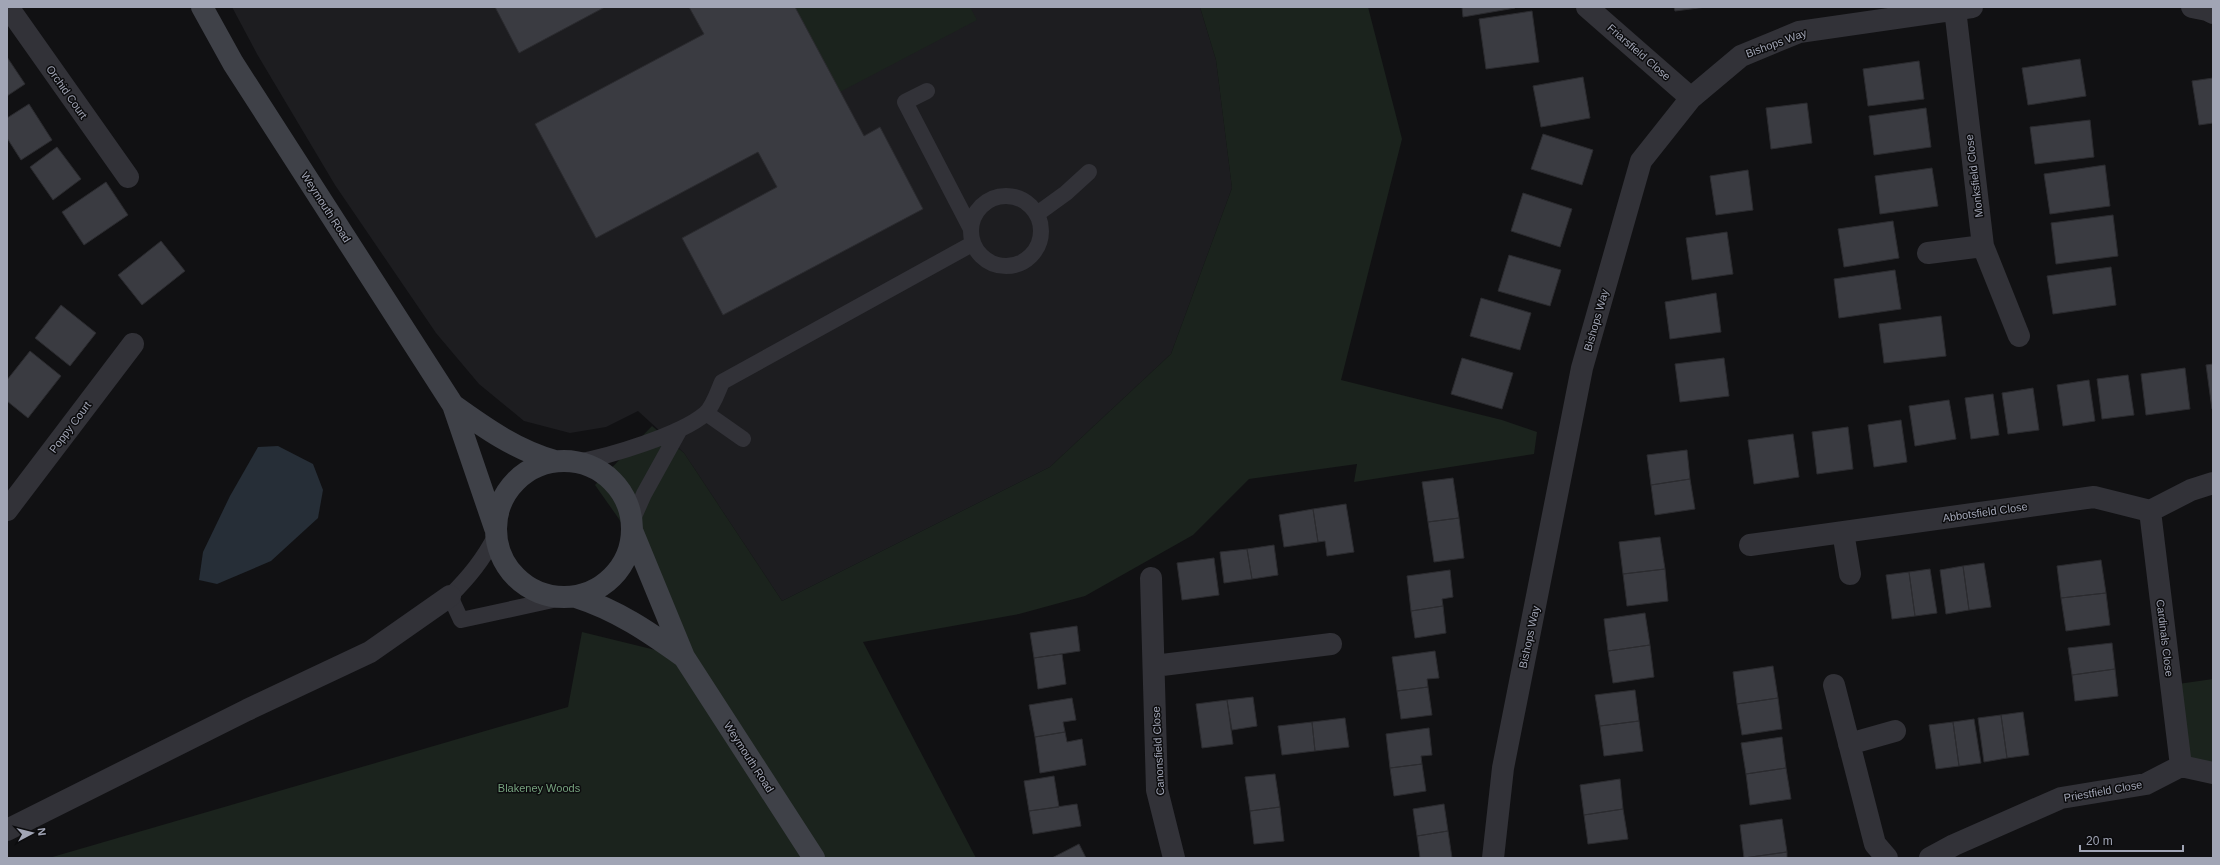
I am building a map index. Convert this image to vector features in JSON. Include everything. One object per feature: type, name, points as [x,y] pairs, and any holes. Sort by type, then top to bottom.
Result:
[{"type":"street","name":"Orchid Court","points":[[8,7],[128,177]]},
{"type":"street","name":"Weymouth Road","points":[[202,7],[233,63],[452,405],[495,531]]},
{"type":"street","name":"Friarsfield Close","points":[[1587,7],[1691,98]]},
{"type":"street","name":"Bishops Way","points":[[1493,858],[1503,768],[1582,368],[1642,161],[1691,98],[1741,56],[1799,32],[1963,8]]},
{"type":"street","name":"Monksfield Close","points":[[1963,8],[1983,246],[2019,336]]},
{"type":"street","points":[[1928,253],[1983,246]]},
{"type":"street","name":"Poppy Court","points":[[7,510],[133,344]]},
{"type":"street","name":"Weymouth Road","points":[[452,405],[508,443],[555,461]]},
{"type":"street","points":[[555,461],[577,462],[594,467],[603,473],[620,489],[628,504],[633,527],[627,556],[615,575],[598,589],[569,598],[542,595],[525,586],[510,572],[500,554],[495,531],[499,509],[507,491],[520,476],[536,466],[555,461]]},
{"type":"street","points":[[2150,511],[2191,490],[2213,483]]},
{"type":"street","name":"Abbotsfield Close","points":[[1750,546],[2094,497],[2150,511]]},
{"type":"street","name":"Cardinals Close","points":[[2150,511],[2181,766]]},
{"type":"street","name":"Weymouth Road","points":[[633,527],[684,657],[814,858]]},
{"type":"street","points":[[1844,532],[1850,574]]},
{"type":"street","name":"Canonsfield Close","points":[[1151,578],[1157,790],[1174,858]]},
{"type":"street","points":[[7,830],[247,710],[370,652],[450,596]]},
{"type":"street","name":"Weymouth Road","points":[[569,598],[600,604],[622,615],[684,657]]},
{"type":"street","points":[[1154,666],[1331,644]]},
{"type":"street","points":[[1834,685],[1875,844],[1887,858]]},
{"type":"street","points":[[1849,744],[1895,731]]},
{"type":"street","points":[[2181,766],[2213,773]]},
{"type":"street","name":"Priestfield Close","points":[[1930,858],[1954,844],[2061,798],[2146,784],[2181,766]]},
{"type":"lane","points":[[927,91],[905,102],[970,227],[972,244],[978,254],[994,265],[1003,267],[1020,264],[1033,254],[1039,245],[1041,235],[1037,214],[1023,200],[1013,196],[1002,196],[991,199],[981,206],[974,216],[970,227]]},
{"type":"lane","points":[[1037,214],[1066,193],[1089,172]]},
{"type":"lane","points":[[577,462],[601,457],[680,429],[706,413],[722,382],[972,244]]},
{"type":"lane","points":[[706,413],[743,440]]},
{"type":"lane","points":[[633,527],[644,494],[680,429]]},
{"type":"lane","points":[[495,531],[484,558],[450,596],[460,620],[569,598]]},
{"type":"shaded area","points":[[232,7],[1200,7],[1216,60],[1232,188],[1171,354],[1050,467],[782,601],[684,453],[638,411],[606,427],[570,433],[524,421],[479,384],[436,333],[335,185],[257,54]]},
{"type":"shaded area","points":[[278,446],[313,464],[323,490],[318,518],[271,561],[217,584],[199,580],[203,552],[230,496],[258,447]]},
{"type":"green space","points":[[795,7],[970,7],[977,20],[840,92]]},
{"type":"green space","name":"Blakeney Woods","points":[[1200,7],[1368,7],[1402,139],[1341,380],[1502,420],[1537,432],[1534,454],[1354,482],[1357,464],[1249,479],[1193,535],[1085,596],[1019,614],[863,642],[976,858],[49,858],[568,707],[582,632],[684,657],[668,610],[619,519],[595,485],[652,426],[684,453],[782,601],[1050,467],[1171,354],[1232,188],[1216,60]]},
{"type":"green space","points":[[2213,679],[2213,773],[2181,766],[2171,685]]},
{"type":"building","points":[[495,7],[605,7],[519,53]]},
{"type":"building","points":[[689,7],[795,7],[864,136],[880,127],[923,209],[723,315],[682,238],[777,187],[758,152],[596,238],[535,124],[704,34]]},
{"type":"building","points":[[1462,7],[1514,7],[1515,8],[1463,17]]},
{"type":"building","points":[[1674,7],[1706,7],[1675,11]]},
{"type":"building","points":[[1532,11],[1539,62],[1486,69],[1479,19]]},
{"type":"building","points":[[7,57],[25,84],[7,96]]},
{"type":"building","points":[[2080,59],[2086,96],[2028,105],[2022,68]]},
{"type":"building","points":[[1919,61],[1924,99],[1868,106],[1863,69]]},
{"type":"building","points":[[1583,77],[1590,118],[1541,127],[1533,86]]},
{"type":"building","points":[[2213,78],[2213,123],[2199,125],[2192,81]]},
{"type":"building","points":[[1807,103],[1812,143],[1771,149],[1766,108]]},
{"type":"building","points":[[29,104],[52,140],[21,160],[7,138],[7,118]]},
{"type":"building","points":[[1926,108],[1931,147],[1874,155],[1869,116]]},
{"type":"building","points":[[2090,120],[2094,157],[2035,164],[2030,127]]},
{"type":"building","points":[[1543,134],[1593,150],[1582,185],[1531,169]]},
{"type":"building","points":[[57,147],[81,179],[53,200],[30,167]]},
{"type":"building","points":[[2105,165],[2110,206],[2050,214],[2044,174]]},
{"type":"building","points":[[1932,168],[1938,206],[1880,214],[1875,176]]},
{"type":"building","points":[[1748,170],[1753,210],[1716,215],[1710,176]]},
{"type":"building","points":[[106,182],[128,215],[84,245],[62,212]]},
{"type":"building","points":[[1523,193],[1572,209],[1560,247],[1511,231]]},
{"type":"building","points":[[2113,215],[2118,256],[2056,264],[2051,223]]},
{"type":"building","points":[[1893,221],[1899,258],[1844,267],[1838,229]]},
{"type":"building","points":[[1727,232],[1733,274],[1692,280],[1686,238]]},
{"type":"building","points":[[161,241],[185,271],[142,305],[118,275]]},
{"type":"building","points":[[1509,255],[1561,270],[1550,306],[1498,291]]},
{"type":"building","points":[[2111,267],[2116,305],[2053,314],[2047,276]]},
{"type":"building","points":[[1895,270],[1901,309],[1839,318],[1834,279]]},
{"type":"building","points":[[1716,293],[1721,332],[1670,339],[1665,302]]},
{"type":"building","points":[[1481,298],[1531,313],[1520,350],[1470,336]]},
{"type":"building","points":[[61,305],[96,333],[70,366],[35,338]]},
{"type":"building","points":[[1941,316],[1946,356],[1884,363],[1879,324]]},
{"type":"building","points":[[30,351],[61,376],[28,418],[7,401],[7,380]]},
{"type":"building","points":[[1462,358],[1513,373],[1502,409],[1451,394]]},
{"type":"building","points":[[1724,358],[1729,396],[1680,402],[1675,364]]},
{"type":"building","points":[[2213,364],[2213,409],[2212,409],[2206,365]]},
{"type":"building","points":[[2185,368],[2190,409],[2146,415],[2141,374]]},
{"type":"building","points":[[2128,375],[2134,415],[2102,419],[2097,379]]},
{"type":"building","points":[[2089,380],[2095,421],[2063,426],[2057,385]]},
{"type":"building","points":[[2033,388],[2039,430],[2008,434],[2002,393]]},
{"type":"building","points":[[1993,394],[1999,435],[1971,439],[1965,398]]},
{"type":"building","points":[[1949,400],[1956,439],[1915,446],[1909,406]]},
{"type":"building","points":[[1901,420],[1907,462],[1874,467],[1868,425]]},
{"type":"building","points":[[1848,427],[1853,469],[1817,474],[1812,432]]},
{"type":"building","points":[[1793,434],[1799,477],[1754,484],[1748,440]]},
{"type":"building","points":[[1687,450],[1690,479],[1651,485],[1647,455]]},
{"type":"building","points":[[1453,478],[1459,518],[1428,522],[1422,482]]},
{"type":"building","points":[[1690,479],[1695,509],[1655,515],[1651,485]]},
{"type":"building","points":[[1346,504],[1354,552],[1327,556],[1325,541],[1318,542],[1313,509]]},
{"type":"building","points":[[1313,509],[1318,542],[1284,547],[1279,515]]},
{"type":"building","points":[[1459,518],[1464,558],[1434,562],[1428,522]]},
{"type":"building","points":[[1660,537],[1665,569],[1623,574],[1619,542]]},
{"type":"building","points":[[1274,545],[1278,575],[1252,579],[1247,549]]},
{"type":"building","points":[[1247,549],[1252,579],[1224,583],[1220,552]]},
{"type":"building","points":[[1214,558],[1219,595],[1182,600],[1177,563]]},
{"type":"building","points":[[2101,560],[2106,593],[2061,598],[2057,566]]},
{"type":"building","points":[[1984,563],[1991,607],[1969,610],[1963,566]]},
{"type":"building","points":[[1963,566],[1969,610],[1946,614],[1940,570]]},
{"type":"building","points":[[1665,569],[1668,601],[1627,606],[1623,574]]},
{"type":"building","points":[[1930,569],[1937,613],[1915,616],[1909,572]]},
{"type":"building","points":[[1450,570],[1453,597],[1442,599],[1443,606],[1411,611],[1407,576]]},
{"type":"building","points":[[1909,572],[1915,616],[1892,619],[1886,575]]},
{"type":"building","points":[[2106,593],[2110,625],[2066,631],[2061,598]]},
{"type":"building","points":[[1443,606],[1446,633],[1415,638],[1411,611]]},
{"type":"building","points":[[1645,613],[1650,645],[1608,651],[1604,619]]},
{"type":"building","points":[[1077,626],[1080,651],[1034,658],[1030,633]]},
{"type":"building","points":[[2112,643],[2115,669],[2072,675],[2068,648]]},
{"type":"building","points":[[1650,645],[1654,677],[1613,683],[1608,651]]},
{"type":"building","points":[[1435,651],[1439,678],[1427,679],[1428,687],[1397,691],[1392,657]]},
{"type":"building","points":[[1062,654],[1066,684],[1038,689],[1034,658]]},
{"type":"building","points":[[1773,666],[1778,698],[1737,704],[1733,672]]},
{"type":"building","points":[[2115,669],[2118,696],[2075,701],[2072,675]]},
{"type":"building","points":[[1428,687],[1432,715],[1401,719],[1397,691]]},
{"type":"building","points":[[1635,690],[1639,721],[1600,726],[1595,695]]},
{"type":"building","points":[[1253,697],[1257,726],[1232,730],[1227,700]]},
{"type":"building","points":[[1072,698],[1076,720],[1063,722],[1065,732],[1035,737],[1029,705]]},
{"type":"building","points":[[1778,698],[1782,729],[1742,735],[1737,704]]},
{"type":"building","points":[[1227,700],[1233,744],[1202,748],[1196,704]]},
{"type":"building","points":[[2023,712],[2029,755],[2007,758],[2001,715]]},
{"type":"building","points":[[2001,715],[2007,758],[1984,762],[1978,718]]},
{"type":"building","points":[[1345,718],[1349,747],[1315,751],[1312,722]]},
{"type":"building","points":[[1974,719],[1981,763],[1959,766],[1953,722]]},
{"type":"building","points":[[1639,721],[1643,751],[1604,756],[1600,726]]},
{"type":"building","points":[[1312,722],[1315,751],[1282,755],[1278,726]]},
{"type":"building","points":[[1953,722],[1959,766],[1936,769],[1929,725]]},
{"type":"building","points":[[1429,728],[1432,755],[1421,756],[1422,764],[1390,768],[1386,734]]},
{"type":"building","points":[[1065,732],[1067,742],[1082,739],[1086,765],[1040,773],[1035,737]]},
{"type":"building","points":[[1782,737],[1786,768],[1746,774],[1741,743]]},
{"type":"building","points":[[1422,764],[1426,791],[1394,796],[1390,768]]},
{"type":"building","points":[[1786,768],[1791,799],[1750,805],[1746,774]]},
{"type":"building","points":[[1275,774],[1280,807],[1250,811],[1245,777]]},
{"type":"building","points":[[1054,776],[1059,807],[1029,811],[1024,781]]},
{"type":"building","points":[[1620,779],[1623,809],[1584,815],[1580,785]]},
{"type":"building","points":[[1077,804],[1081,826],[1033,834],[1029,811]]},
{"type":"building","points":[[1444,804],[1448,831],[1417,836],[1413,809]]},
{"type":"building","points":[[1280,807],[1284,841],[1254,844],[1250,811]]},
{"type":"building","points":[[1623,809],[1628,839],[1588,844],[1584,815]]},
{"type":"building","points":[[1782,819],[1787,852],[1744,858],[1740,825]]},
{"type":"building","points":[[1448,831],[1452,858],[1420,858],[1417,836]]},
{"type":"building","points":[[1079,844],[1086,858],[1052,858]]},
{"type":"building","points":[[1787,852],[1787,858],[1744,858]]}]
